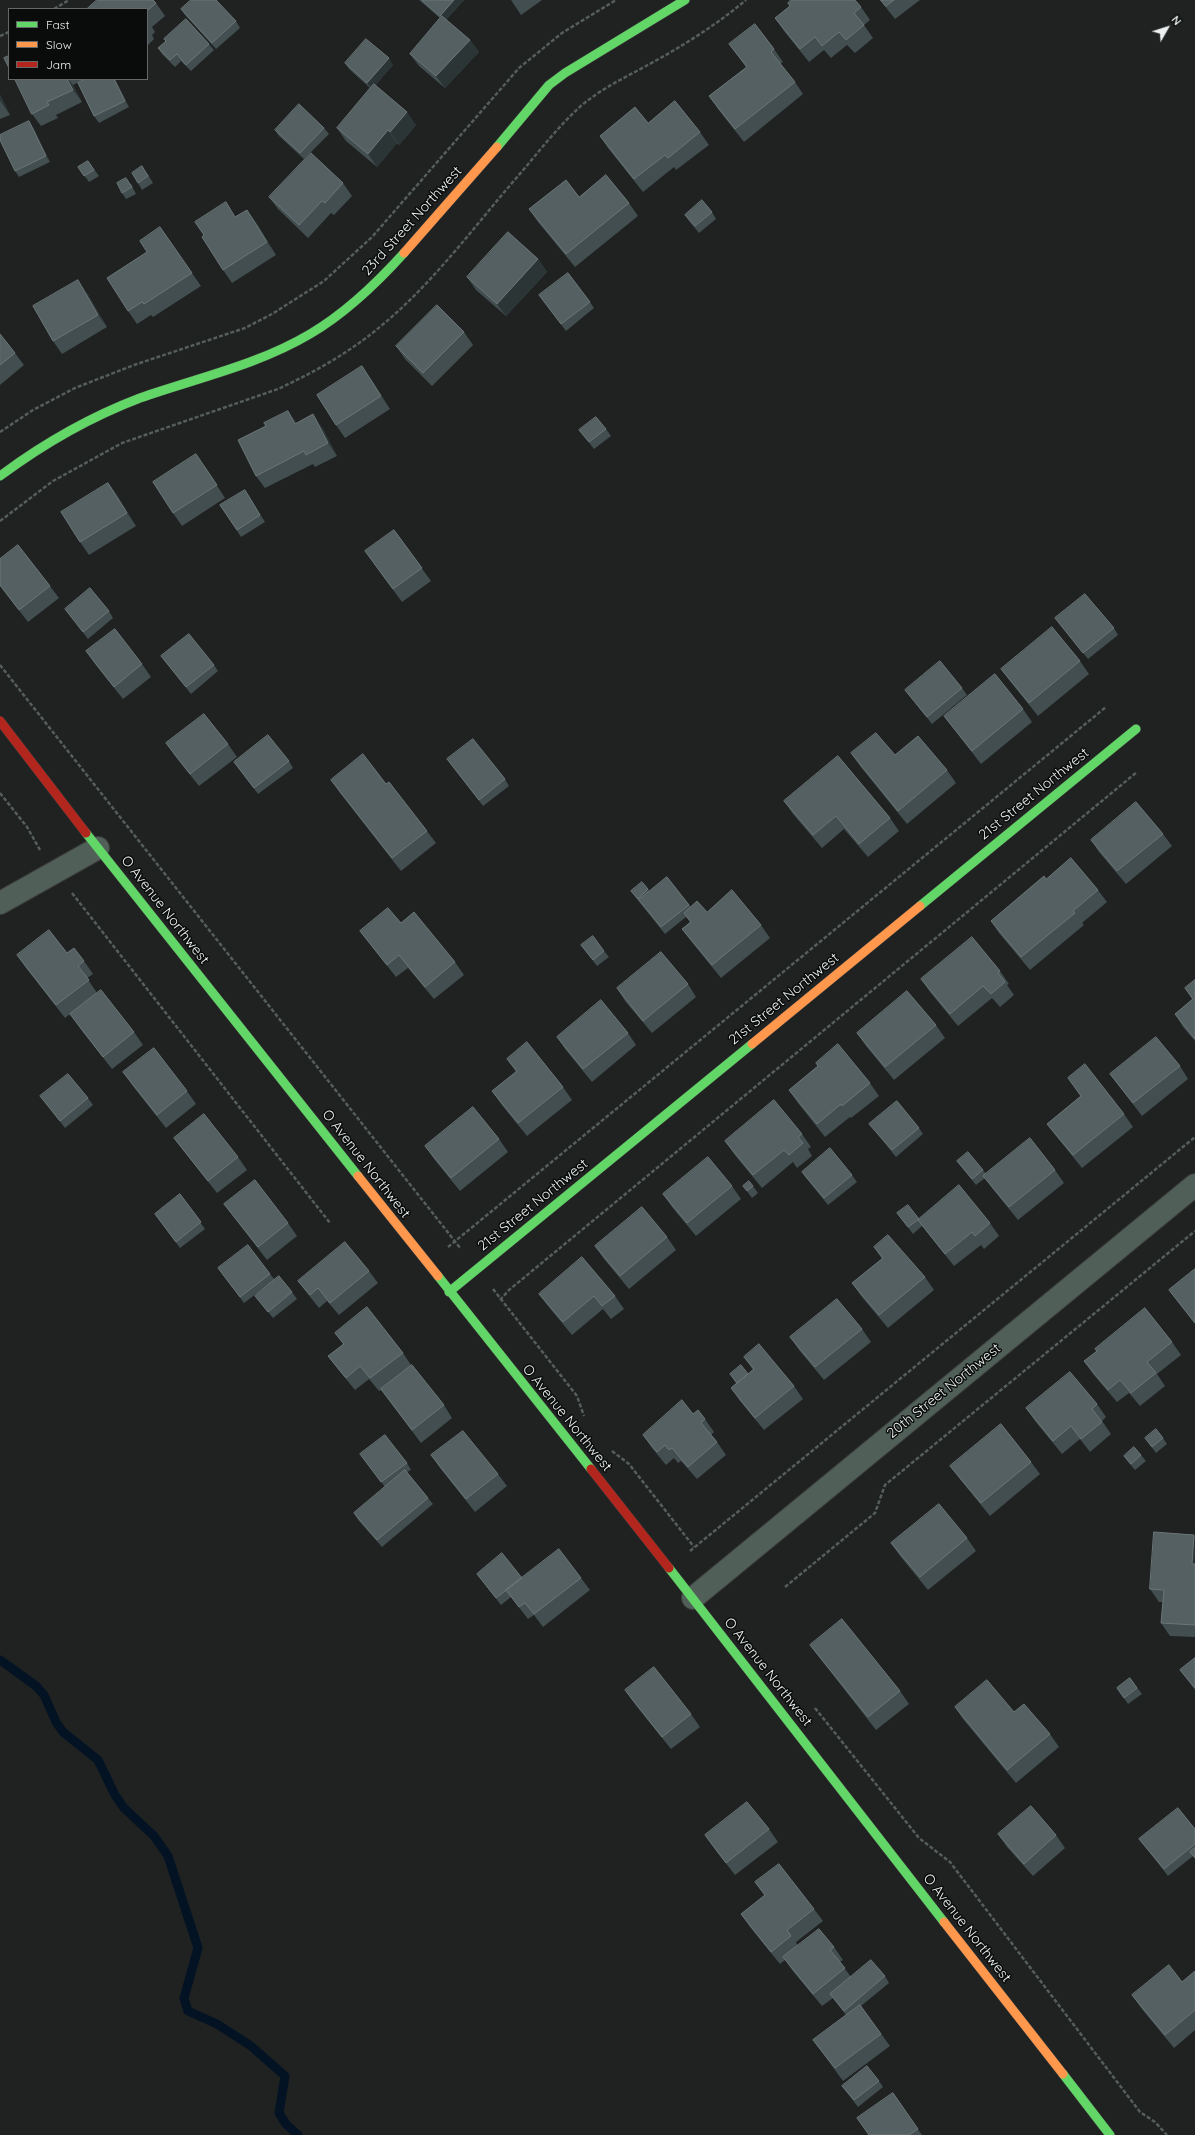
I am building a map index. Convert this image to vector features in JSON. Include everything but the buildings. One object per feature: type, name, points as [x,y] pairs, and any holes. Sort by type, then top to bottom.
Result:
[{"type":"street","name":"23rd Street Northwest","points":[[0,476],[65,432],[117,408],[268,356],[310,333],[351,306],[389,271],[549,85],[568,69],[663,15],[685,0]]},
{"type":"street","name":"O Avenue Northwest","points":[[0,720],[98,848],[693,1598],[1110,2135]]},
{"type":"street","name":"21st Street Northwest","points":[[449,1292],[1136,728]]},
{"type":"street","points":[[0,902],[98,848]]},
{"type":"street","name":"20th Street Northwest","points":[[693,1598],[1195,1185]]},
{"type":"path","points":[[56,8],[70,0]]},
{"type":"path","points":[[0,432],[33,410],[75,388],[134,365],[245,328],[272,314],[324,281],[372,237],[519,68],[562,33],[616,0]]},
{"type":"path","points":[[0,665],[464,1253]]},
{"type":"path","points":[[445,1250],[1106,707]]},
{"type":"path","points":[[500,1300],[521,1280],[1137,772]]},
{"type":"path","points":[[0,793],[27,827],[41,851]]},
{"type":"path","points":[[68,888],[330,1223]]},
{"type":"path","points":[[689,1552],[1195,1137]]},
{"type":"path","points":[[785,1587],[875,1513],[885,1485],[1195,1231]]},
{"type":"path","points":[[491,1287],[577,1396],[584,1415],[588,1420]]},
{"type":"path","points":[[611,1450],[629,1464],[695,1547]]},
{"type":"path","points":[[815,1708],[919,1838],[950,1862],[1140,2112],[1156,2122],[1167,2135]]},
{"type":"waterway","points":[[0,1660],[36,1686],[44,1695],[56,1722],[63,1732],[98,1760],[115,1795],[124,1808],[154,1836],[168,1856],[198,1948],[184,1998],[188,2011],[217,2024],[251,2046],[285,2076],[279,2113],[286,2124],[298,2135]]},
{"type":"traffic: fast","points":[[497,147],[549,85],[565,73],[685,0]]},
{"type":"traffic: fast","points":[[0,476],[16,464],[67,432],[121,405],[248,363],[290,345],[310,334],[336,317],[360,297],[383,276],[404,253]]},
{"type":"traffic: fast","points":[[920,906],[1136,729]]},
{"type":"traffic: fast","points":[[86,833],[358,1176]]},
{"type":"traffic: fast","points":[[449,1292],[752,1044]]},
{"type":"traffic: fast","points":[[438,1276],[591,1469]]},
{"type":"traffic: fast","points":[[669,1568],[944,1922]]},
{"type":"traffic: fast","points":[[1063,2074],[1110,2135]]},
{"type":"traffic: slow","points":[[404,253],[497,147]]},
{"type":"traffic: slow","points":[[752,1044],[920,906]]},
{"type":"traffic: slow","points":[[358,1176],[438,1276]]},
{"type":"traffic: slow","points":[[944,1922],[1063,2074]]},
{"type":"traffic: jam","points":[[0,721],[86,833]]},
{"type":"traffic: jam","points":[[591,1469],[669,1568]]}]
